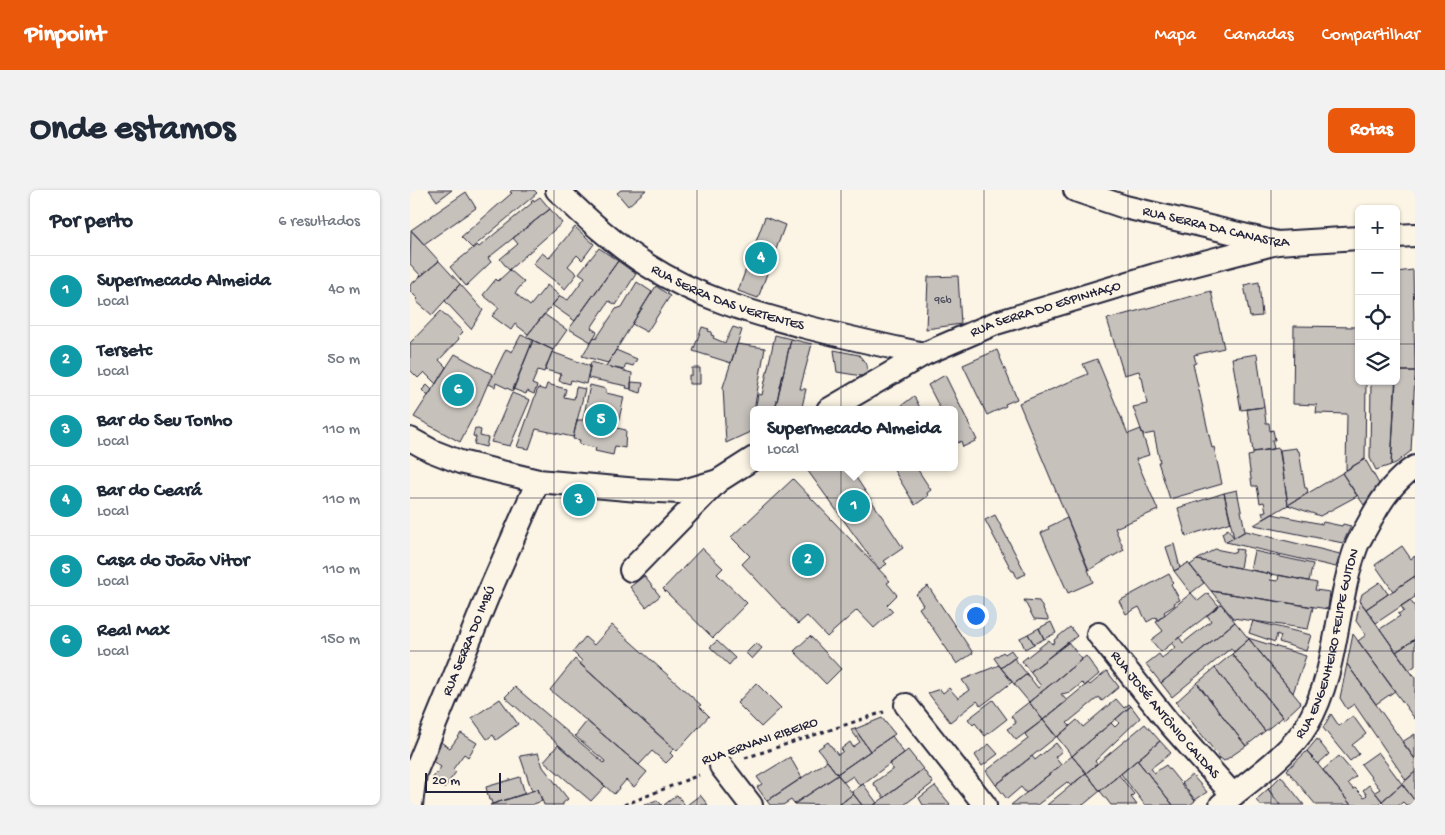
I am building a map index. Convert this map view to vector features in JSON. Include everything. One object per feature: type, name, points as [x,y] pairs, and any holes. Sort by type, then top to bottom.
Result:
[{"type":"street","name":"RUA SERRA DAS VERTENTES","points":[[556,190],[603,233],[647,266],[679,283],[725,303],[771,318],[868,343],[924,354]]},
{"type":"street","name":"RUA SERRA DA CANASTRA","points":[[1075,190],[1125,207],[1276,243],[1355,238]]},
{"type":"street","points":[[1400,236],[1415,235]]},
{"type":"street","name":"RUA SERRA DO ESPINHAÇO","points":[[835,406],[924,354],[996,323],[1155,275],[1276,243]]},
{"type":"street","points":[[410,439],[432,451],[460,462],[538,481],[680,492],[718,481]]},
{"type":"street","points":[[631,570],[718,481],[750,461]]},
{"type":"street","name":"RUA ENGENHEIRO FELIPE GUITON","points":[[1227,800],[1258,776],[1287,749],[1306,726],[1319,700],[1330,662],[1357,545],[1380,503],[1411,477]]},
{"type":"street","name":"RUA SERRA DO IMBÚ","points":[[411,805],[416,773],[488,595],[538,481]]},
{"type":"street","name":"RUA JOSÉ ANTÔNIO CALDAS","points":[[1098,634],[1227,800]]},
{"type":"street","points":[[906,705],[985,805]]},
{"type":"street","points":[[721,766],[751,805]]},
{"type":"path","name":"RUA ERNANI RIBEIRO","points":[[624,805],[721,766],[906,705]]},
{"type":"building","points":[[429,190],[452,190],[437,201]]},
{"type":"building","points":[[512,190],[534,190],[537,193],[472,248],[461,237],[512,193],[510,192]]},
{"type":"building","points":[[621,190],[646,190],[628,206],[617,193]]},
{"type":"building","points":[[466,192],[476,208],[424,244],[411,230]]},
{"type":"building","points":[[540,197],[550,209],[488,258],[491,262],[466,286],[450,267],[477,245],[479,247],[532,203],[533,199],[534,201]]},
{"type":"building","points":[[550,209],[562,223],[509,270],[500,259],[518,244],[513,238]]},
{"type":"building","points":[[765,217],[785,225],[758,298],[738,291]]},
{"type":"building","points":[[575,227],[594,244],[582,260],[577,255],[568,266],[577,274],[565,289],[533,264],[542,253],[549,258]]},
{"type":"building","points":[[411,230],[439,261],[421,276],[410,264]]},
{"type":"building","points":[[599,248],[618,261],[575,321],[552,305],[560,296],[568,300],[585,277],[579,273]]},
{"type":"building","points":[[439,261],[460,284],[432,315],[416,301],[418,299],[410,291],[410,285]]},
{"type":"building","points":[[618,261],[636,274],[616,305],[609,301],[591,328],[597,332],[591,342],[569,329]]},
{"type":"building","points":[[510,270],[524,282],[515,293],[530,306],[547,285],[560,296],[528,334],[515,324],[511,330],[492,316],[499,308],[483,295],[496,279],[498,281]]},
{"type":"building","points":[[1413,270],[1415,371],[1400,371],[1400,272]]},
{"type":"building","points":[[958,276],[961,324],[926,329],[928,277]]},
{"type":"building","points":[[637,282],[652,292],[608,363],[582,356],[616,309],[622,307]]},
{"type":"building","points":[[1259,282],[1262,316],[1250,317],[1244,285]]},
{"type":"building","points":[[460,284],[483,310],[471,329],[445,301]]},
{"type":"building","points":[[656,286],[670,296],[647,332],[632,324]]},
{"type":"building","points":[[1211,291],[1224,348],[1194,355],[1196,363],[1193,364],[1222,484],[1170,499],[1158,462],[1160,462],[1154,433],[1143,435],[1133,407],[1147,404],[1142,377],[1139,371],[1124,375],[1107,319]]},
{"type":"building","points":[[441,311],[463,332],[458,337],[459,339],[439,360],[446,367],[436,384],[424,372],[418,378],[410,370],[410,343]]},
{"type":"building","points":[[544,314],[567,330],[553,350],[526,337]]},
{"type":"building","points":[[1294,326],[1355,327],[1355,385],[1366,385],[1365,459],[1346,470],[1347,414],[1316,413],[1317,405],[1293,404]]},
{"type":"building","points":[[702,327],[712,332],[713,338],[725,343],[733,327],[742,330],[731,363],[693,351]]},
{"type":"building","points":[[521,335],[533,340],[513,391],[496,383],[495,387],[489,384],[506,349],[512,352]]},
{"type":"building","points":[[775,335],[791,339],[776,406],[756,406],[758,394],[762,395]]},
{"type":"building","points":[[791,339],[812,344],[800,389],[806,389],[802,406],[776,406]]},
{"type":"building","points":[[533,340],[553,350],[544,372],[538,370],[532,384],[537,386],[534,394],[527,391],[526,394],[513,389]]},
{"type":"building","points":[[737,344],[765,348],[755,406],[750,406],[750,432],[726,443],[723,387]]},
{"type":"building","points":[[616,350],[637,359],[633,366],[626,364],[624,370],[606,366]]},
{"type":"building","points":[[834,350],[859,355],[867,365],[868,377],[837,372]]},
{"type":"building","points":[[997,350],[1017,399],[987,415],[963,365]]},
{"type":"building","points":[[552,352],[590,366],[586,384],[571,380],[570,384],[559,381],[561,374],[545,370]]},
{"type":"building","points":[[455,354],[492,374],[460,442],[414,417]]},
{"type":"building","points":[[1257,354],[1264,407],[1241,410],[1232,358]]},
{"type":"building","points":[[1097,359],[1128,434],[1141,429],[1149,455],[1136,459],[1158,510],[1115,528],[1124,550],[1089,570],[1019,403],[1088,374],[1083,364]]},
{"type":"building","points":[[591,362],[632,373],[631,389],[626,388],[627,386],[588,378]]},
{"type":"building","points":[[692,368],[700,368],[700,384],[689,384],[689,375],[692,375]]},
{"type":"building","points":[[1400,371],[1415,371],[1411,451],[1391,465],[1395,385],[1400,385]]},
{"type":"building","points":[[945,375],[977,440],[963,447],[961,441],[958,443],[958,406],[939,406],[928,385]]},
{"type":"building","points":[[631,382],[643,383],[641,393],[631,390]]},
{"type":"building","points":[[547,384],[566,389],[564,397],[574,399],[576,387],[585,389],[573,437],[536,429],[529,449],[517,447],[538,388],[545,390]]},
{"type":"building","points":[[427,385],[432,390],[428,396],[422,390]]},
{"type":"building","points":[[590,385],[606,389],[606,393],[624,397],[617,428],[626,430],[625,448],[615,446],[613,455],[595,451],[596,448],[579,444],[580,440],[573,439],[577,420],[583,420]]},
{"type":"building","points":[[1371,385],[1396,385],[1391,465],[1376,470],[1370,458]]},
{"type":"building","points":[[512,393],[530,400],[510,446],[491,442]]},
{"type":"building","points":[[914,396],[919,406],[901,406]]},
{"type":"building","points":[[1264,407],[1266,423],[1269,423],[1270,431],[1273,430],[1275,440],[1272,440],[1274,449],[1253,452],[1247,409]]},
{"type":"building","points":[[475,428],[481,430],[480,436],[488,438],[486,447],[474,444],[476,437],[473,436]]},
{"type":"building","points":[[1279,448],[1288,505],[1264,519],[1262,512],[1266,511],[1264,502],[1260,503],[1257,486],[1252,486],[1248,456],[1253,455],[1253,452]]},
{"type":"building","points":[[1296,448],[1299,451],[1305,488],[1307,488],[1308,493],[1288,505],[1280,450]]},
{"type":"building","points":[[1365,459],[1379,484],[1364,505],[1342,473]]},
{"type":"building","points":[[808,471],[852,471],[903,548],[884,561],[887,564],[879,569]]},
{"type":"building","points":[[894,471],[919,471],[931,490],[927,493],[928,496],[915,505]]},
{"type":"building","points":[[1342,473],[1357,496],[1320,516],[1288,505]]},
{"type":"building","points":[[793,479],[890,581],[887,583],[897,595],[887,605],[893,611],[874,628],[857,610],[827,637],[807,616],[798,624],[742,564],[750,556],[731,537]]},
{"type":"building","points":[[1237,490],[1245,531],[1234,538],[1224,493]]},
{"type":"building","points":[[573,491],[592,496],[583,510],[567,503]]},
{"type":"building","points":[[1224,493],[1231,522],[1186,536],[1178,508]]},
{"type":"building","points":[[1272,514],[1322,524],[1323,522],[1351,526],[1343,543],[1254,525]]},
{"type":"building","points":[[995,515],[1026,574],[1017,578],[985,520]]},
{"type":"building","points":[[1067,518],[1093,582],[1068,593],[1041,533],[1049,529],[1048,527]]},
{"type":"building","points":[[1228,529],[1234,538],[1225,542],[1222,533]]},
{"type":"building","points":[[1246,531],[1340,554],[1336,567],[1226,542]]},
{"type":"building","points":[[1174,544],[1180,568],[1174,571],[1166,547]]},
{"type":"building","points":[[1402,546],[1411,559],[1415,556],[1415,576],[1393,591],[1375,565]]},
{"type":"building","points":[[702,548],[723,568],[717,574],[747,603],[713,638],[663,589]]},
{"type":"building","points":[[1215,549],[1235,553],[1236,549],[1243,550],[1240,568],[1197,560]]},
{"type":"building","points":[[1254,551],[1313,564],[1309,581],[1250,570]]},
{"type":"building","points":[[1197,560],[1272,574],[1270,580],[1278,581],[1279,575],[1317,583],[1315,590],[1330,592],[1328,609],[1211,591],[1190,565]]},
{"type":"building","points":[[1188,563],[1204,583],[1191,593],[1174,571]]},
{"type":"building","points":[[1169,574],[1173,582],[1171,584],[1180,600],[1174,603],[1175,605],[1164,612],[1165,614],[1158,620],[1156,617],[1147,622],[1139,607],[1126,614],[1119,601]]},
{"type":"building","points":[[644,576],[660,596],[646,607],[630,587]]},
{"type":"building","points":[[1415,576],[1415,597],[1376,623],[1366,609]]},
{"type":"building","points":[[1380,582],[1388,594],[1366,609],[1360,601],[1362,594]]},
{"type":"building","points":[[928,586],[973,653],[957,664],[919,608],[923,605],[916,594]]},
{"type":"building","points":[[1211,591],[1313,607],[1308,629],[1233,618]]},
{"type":"building","points":[[1191,593],[1198,601],[1208,593],[1219,606],[1161,652],[1151,640],[1163,631],[1156,622]]},
{"type":"building","points":[[1024,600],[1039,601],[1049,620],[1034,619]]},
{"type":"building","points":[[1410,600],[1415,607],[1415,639],[1396,652],[1380,629],[1400,616],[1398,614],[1404,611],[1401,606]]},
{"type":"building","points":[[1360,601],[1415,678],[1415,719],[1358,641],[1366,635],[1356,621]]},
{"type":"building","points":[[1221,604],[1235,622],[1161,683],[1146,664],[1159,654],[1162,658],[1176,647],[1172,644],[1179,637],[1183,643],[1211,621],[1207,615]]},
{"type":"building","points":[[1253,621],[1311,635],[1306,651],[1279,642],[1281,636],[1277,634],[1275,642],[1249,633]]},
{"type":"building","points":[[1051,622],[1056,633],[1044,639],[1039,628]]},
{"type":"building","points":[[1235,622],[1249,639],[1234,652],[1231,648],[1172,697],[1161,683]]},
{"type":"building","points":[[612,625],[701,705],[699,706],[709,716],[677,751],[580,664],[582,661],[573,652],[585,637],[594,645]]},
{"type":"building","points":[[1070,627],[1077,636],[1030,672],[1022,661],[1049,640],[1052,644],[1055,642],[1054,640]]},
{"type":"building","points":[[1039,628],[1044,639],[1034,644],[1028,634]]},
{"type":"building","points":[[1028,634],[1034,644],[1025,649],[1020,638]]},
{"type":"building","points":[[1353,634],[1395,691],[1376,704],[1347,664]]},
{"type":"building","points":[[810,636],[841,669],[826,684],[794,651]]},
{"type":"building","points":[[1249,639],[1306,656],[1293,693]]},
{"type":"building","points":[[1249,639],[1301,703],[1284,719],[1232,654]]},
{"type":"building","points":[[1415,639],[1415,666],[1409,670],[1396,652]]},
{"type":"building","points":[[717,641],[735,658],[729,665],[710,647]]},
{"type":"building","points":[[1068,642],[1082,659],[1029,702],[1014,684],[1027,674],[1038,688],[1041,686],[1030,672]]},
{"type":"building","points":[[756,643],[762,648],[752,659],[746,653]]},
{"type":"building","points":[[1011,650],[1016,657],[1001,668],[994,658],[1003,652],[1005,654]]},
{"type":"building","points":[[1232,654],[1283,717],[1265,731],[1215,668]]},
{"type":"building","points":[[1086,656],[1099,674],[1085,686],[1082,683],[1071,692],[1061,694],[1067,701],[1043,720],[1029,702]]},
{"type":"building","points":[[1014,658],[1027,674],[1014,684],[1001,668]]},
{"type":"building","points":[[575,659],[674,749],[670,753],[673,756],[666,763],[652,751],[639,765],[550,690]]},
{"type":"building","points":[[1347,664],[1415,759],[1415,772],[1406,780],[1354,704],[1347,709],[1340,698]]},
{"type":"building","points":[[999,665],[1012,682],[981,706],[977,701],[950,722],[928,693],[940,689],[943,693],[949,688],[958,698],[969,690],[962,680]]},
{"type":"building","points":[[1215,668],[1265,731],[1246,746],[1197,683]]},
{"type":"building","points":[[1107,671],[1119,687],[1102,701],[1099,697],[1067,723],[1070,726],[1057,737],[1043,720],[1088,683],[1090,685]]},
{"type":"building","points":[[756,683],[781,708],[761,727],[737,703]]},
{"type":"building","points":[[1197,683],[1246,746],[1224,761],[1176,702]]},
{"type":"building","points":[[515,687],[604,763],[605,761],[575,736],[587,721],[647,772],[634,787],[626,780],[614,794],[505,697]]},
{"type":"building","points":[[500,699],[518,724],[496,740],[493,735],[487,739],[472,718]]},
{"type":"building","points":[[1116,699],[1124,708],[1129,704],[1131,706],[1072,756],[1057,737],[1077,720],[1083,727]]},
{"type":"building","points":[[993,700],[1007,719],[985,736],[975,723],[973,725],[968,719]]},
{"type":"building","points":[[1029,702],[1043,720],[1016,740],[1007,729],[1016,723],[1011,716]]},
{"type":"building","points":[[1131,706],[1140,718],[1095,761],[1097,764],[1086,773],[1072,756],[1111,723],[1115,727],[1119,723],[1116,719]]},
{"type":"building","points":[[1331,714],[1339,726],[1353,716],[1366,734],[1352,745],[1359,754],[1350,761],[1323,728]]},
{"type":"building","points":[[882,718],[895,734],[870,751],[855,729]]},
{"type":"building","points":[[1043,720],[1056,737],[996,785],[986,771],[1028,739],[1025,734]]},
{"type":"building","points":[[1145,724],[1160,741],[1100,791],[1086,773]]},
{"type":"building","points":[[855,729],[870,751],[837,774],[818,749],[828,742],[838,755],[843,751],[841,749],[850,742],[853,747],[860,742],[851,730]]},
{"type":"building","points":[[461,733],[477,743],[468,757],[464,754],[453,769],[456,772],[444,788],[432,779],[441,767],[431,760],[439,741],[450,748]]},
{"type":"building","points":[[1415,734],[1415,759],[1402,742]]},
{"type":"building","points":[[892,736],[904,753],[860,786],[853,776],[844,782],[837,774]]},
{"type":"building","points":[[1317,739],[1329,754],[1318,764],[1307,751]]},
{"type":"building","points":[[1160,741],[1171,753],[1151,768],[1154,773],[1166,765],[1195,801],[1190,805],[1173,805],[1137,760]]},
{"type":"building","points":[[1056,743],[1062,751],[1055,757],[1061,765],[1026,793],[1021,787],[1007,799],[996,785],[1032,756],[1035,760]]},
{"type":"building","points":[[989,744],[998,754],[982,766],[975,755]]},
{"type":"building","points":[[558,745],[605,786],[591,801],[544,761]]},
{"type":"building","points":[[908,750],[923,769],[884,798],[873,783],[893,769],[889,764]]},
{"type":"building","points":[[1307,751],[1351,805],[1316,805],[1287,770]]},
{"type":"building","points":[[1378,752],[1402,784],[1382,801],[1375,792],[1380,789],[1361,764]]},
{"type":"building","points":[[538,753],[543,767],[568,799],[563,805],[544,805],[538,789],[532,791],[520,756]]},
{"type":"building","points":[[1072,756],[1086,773],[1071,786],[1067,782],[1037,805],[1011,805]]},
{"type":"building","points":[[1339,756],[1356,776],[1348,783],[1364,797],[1367,795],[1363,790],[1369,785],[1382,801],[1378,805],[1351,805],[1323,770]]},
{"type":"building","points":[[790,757],[802,778],[767,801],[757,787],[762,784],[757,777]]},
{"type":"building","points":[[1137,760],[1173,805],[1145,805],[1121,774]]},
{"type":"building","points":[[827,761],[838,775],[794,804],[791,800],[783,805],[770,805],[767,801]]},
{"type":"building","points":[[923,769],[933,783],[904,805],[874,805]]},
{"type":"building","points":[[1415,772],[1415,801],[1402,784]]},
{"type":"building","points":[[1086,773],[1100,791],[1083,805],[1047,805]]},
{"type":"building","points":[[838,775],[853,794],[839,805],[794,804]]},
{"type":"building","points":[[1119,775],[1134,794],[1131,797],[1137,805],[1111,805],[1100,791]]},
{"type":"building","points":[[1192,775],[1207,792],[1195,800],[1182,783]]},
{"type":"building","points":[[1281,776],[1304,805],[1280,805],[1268,789]]},
{"type":"building","points":[[520,777],[525,794],[492,804],[486,787]]},
{"type":"building","points":[[863,784],[877,803],[874,805],[862,805],[852,792]]},
{"type":"building","points":[[1402,784],[1415,801],[1415,805],[1406,805],[1403,802],[1399,805],[1385,805],[1382,801]]},
{"type":"building","points":[[935,786],[949,805],[923,805],[919,798]]},
{"type":"building","points":[[538,789],[542,801],[531,805],[490,805]]},
{"type":"building","points":[[1268,789],[1280,805],[1260,805],[1256,800]]},
{"type":"building","points":[[853,794],[862,805],[839,805]]},
{"type":"building","points":[[677,795],[685,805],[664,805]]},
{"type":"building","points":[[700,795],[708,805],[687,805]]},
{"type":"building","points":[[657,800],[662,805],[643,805]]},
{"type":"place","name":"Bar do Ceará","points":[[761,258]]},
{"type":"place","name":"Real Max","points":[[458,390]]},
{"type":"place","name":"Casa do João Vitor","points":[[601,420]]},
{"type":"place","name":"Bar do Seu Tonho","points":[[579,500]]},
{"type":"place","name":"Supermecado Almeida","points":[[854,506]]},
{"type":"place","name":"Tersetc","points":[[808,560]]}]
